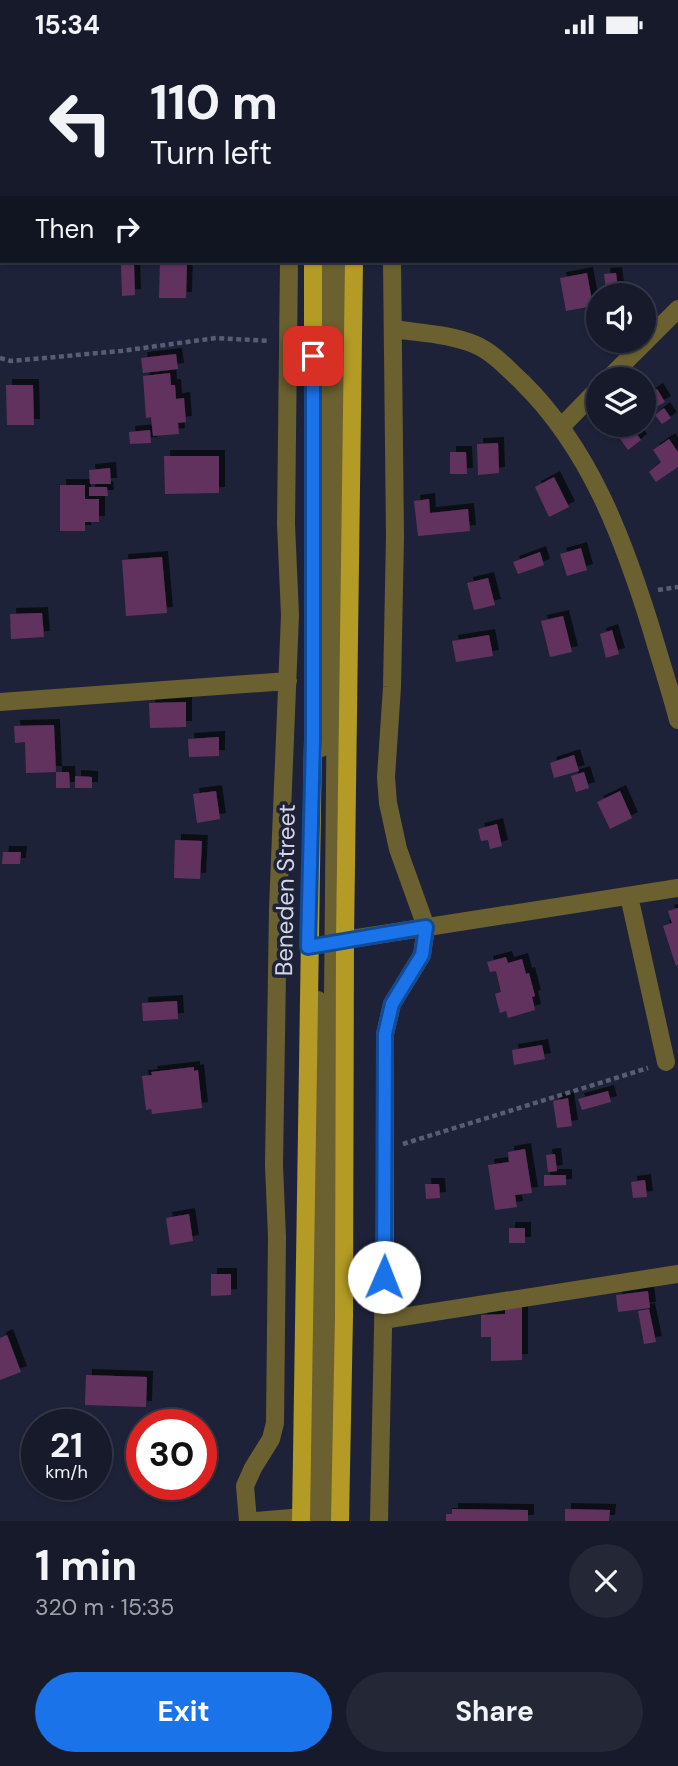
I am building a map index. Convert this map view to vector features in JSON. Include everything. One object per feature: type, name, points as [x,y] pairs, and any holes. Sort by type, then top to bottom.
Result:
[{"type":"main road","name":"Beneden Street","points":[[313,263],[313,740],[344,1316],[321,1518]]},
{"type":"main road","name":"Beneden Street","points":[[321,1518],[308,1091],[326,944],[354,263]]},
{"type":"street","points":[[248,1521],[245,1486],[271,1439],[275,1423],[277,1237],[274,1165],[278,909],[290,615],[286,524],[289,263]]},
{"type":"street","points":[[326,263],[326,944]]},
{"type":"street","points":[[326,944],[340,263]]},
{"type":"street","points":[[379,1521],[385,1034],[392,1004],[422,955],[426,927],[398,849],[388,803],[386,777],[395,537],[392,263]]},
{"type":"street","points":[[620,367],[678,309]]},
{"type":"street","points":[[393,329],[449,337],[477,346],[503,363],[538,397],[562,426],[614,520],[640,592],[678,720]]},
{"type":"street","points":[[562,426],[586,401]]},
{"type":"street","points":[[0,702],[288,681]]},
{"type":"street","points":[[326,944],[678,888]]},
{"type":"street","points":[[629,896],[666,1062]]},
{"type":"street","points":[[383,1320],[678,1274]]},
{"type":"street","points":[[256,1521],[321,1518]]},
{"type":"path","points":[[0,358],[11,361],[121,351],[216,338],[287,342]]},
{"type":"path","points":[[384,1150],[666,1062]]},
{"type":"building","points":[[160,263],[187,263],[186,298],[159,298]]},
{"type":"building","points":[[134,264],[135,295],[122,296],[121,265]]},
{"type":"building","points":[[587,273],[589,283],[586,283],[586,307],[566,311],[560,278]]},
{"type":"building","points":[[616,273],[617,283],[605,283],[604,274]]},
{"type":"building","points":[[176,354],[178,369],[143,373],[141,358]]},
{"type":"building","points":[[170,373],[171,385],[175,385],[176,399],[184,398],[186,422],[178,423],[179,434],[153,436],[151,417],[146,418],[143,376]]},
{"type":"building","points":[[6,385],[33,385],[34,425],[7,425]]},
{"type":"building","points":[[656,390],[665,402],[656,407]]},
{"type":"building","points":[[664,408],[671,418],[662,424],[656,414]]},
{"type":"building","points":[[150,430],[151,443],[130,444],[129,432]]},
{"type":"building","points":[[619,437],[639,437],[641,440],[628,450]]},
{"type":"building","points":[[669,439],[678,452],[678,467],[656,482],[649,472],[661,462],[653,450]]},
{"type":"building","points":[[498,443],[499,473],[478,475],[477,444]]},
{"type":"building","points":[[450,452],[466,452],[467,474],[450,474]]},
{"type":"building","points":[[164,456],[219,456],[219,493],[165,494]]},
{"type":"building","points":[[110,468],[111,484],[90,484],[89,470]]},
{"type":"building","points":[[554,477],[569,507],[549,517],[535,487]]},
{"type":"building","points":[[60,485],[85,485],[85,499],[99,499],[99,522],[85,522],[85,531],[60,531]]},
{"type":"building","points":[[89,487],[107,487],[108,496],[89,496]]},
{"type":"building","points":[[429,499],[430,513],[468,509],[470,531],[418,536],[414,501]]},
{"type":"building","points":[[581,548],[587,570],[567,576],[560,554]]},
{"type":"building","points":[[540,552],[544,565],[518,574],[513,562]]},
{"type":"building","points":[[162,557],[167,613],[126,616],[122,560]]},
{"type":"building","points":[[488,578],[495,605],[474,610],[467,583]]},
{"type":"building","points":[[42,613],[44,637],[11,639],[10,614]]},
{"type":"building","points":[[563,616],[572,652],[550,657],[541,621]]},
{"type":"building","points":[[612,630],[619,654],[606,658],[600,634]]},
{"type":"building","points":[[489,635],[493,656],[456,662],[452,641]]},
{"type":"building","points":[[186,702],[186,727],[150,728],[149,703]]},
{"type":"building","points":[[54,725],[56,772],[26,773],[25,742],[15,743],[14,726]]},
{"type":"building","points":[[219,737],[219,756],[189,757],[188,739]]},
{"type":"building","points":[[574,755],[579,771],[554,778],[550,763]]},
{"type":"building","points":[[56,772],[69,772],[70,788],[56,788]]},
{"type":"building","points":[[584,772],[589,788],[576,792],[571,776]]},
{"type":"building","points":[[75,776],[92,777],[92,788],[75,788]]},
{"type":"building","points":[[216,791],[220,819],[197,823],[193,794]]},
{"type":"building","points":[[620,791],[632,818],[610,829],[597,802]]},
{"type":"building","points":[[497,824],[502,846],[490,849],[488,840],[481,841],[478,829]]},
{"type":"building","points":[[175,840],[202,841],[200,879],[174,878]]},
{"type":"building","points":[[3,852],[21,852],[20,864],[2,864]]},
{"type":"building","points":[[678,908],[676,966],[663,926],[672,923],[668,911]]},
{"type":"building","points":[[506,957],[508,963],[522,959],[535,996],[532,997],[535,1010],[508,1018],[506,1011],[500,1013],[495,994],[501,992],[496,971],[490,972],[487,962]]},
{"type":"building","points":[[177,1001],[178,1019],[143,1021],[142,1003]]},
{"type":"building","points":[[542,1045],[545,1059],[514,1065],[512,1050]]},
{"type":"building","points":[[194,1067],[194,1071],[198,1070],[202,1108],[152,1114],[151,1109],[146,1110],[142,1076],[152,1075],[151,1072]]},
{"type":"building","points":[[608,1091],[611,1102],[582,1110],[578,1099]]},
{"type":"building","points":[[568,1098],[572,1126],[557,1128],[553,1101]]},
{"type":"building","points":[[525,1149],[532,1193],[515,1195],[517,1207],[495,1210],[488,1165],[509,1162],[508,1152]]},
{"type":"building","points":[[555,1154],[557,1171],[548,1172],[546,1155]]},
{"type":"building","points":[[544,1175],[566,1175],[566,1185],[544,1186]]},
{"type":"building","points":[[645,1180],[647,1197],[633,1198],[631,1182]]},
{"type":"building","points":[[425,1184],[439,1184],[440,1198],[426,1199]]},
{"type":"building","points":[[189,1214],[193,1241],[170,1245],[166,1218]]},
{"type":"building","points":[[509,1228],[525,1228],[525,1243],[509,1243]]},
{"type":"building","points":[[211,1274],[231,1274],[231,1295],[211,1296]]},
{"type":"building","points":[[648,1291],[650,1308],[618,1312],[616,1295]]},
{"type":"building","points":[[505,1306],[522,1306],[522,1360],[491,1361],[491,1337],[481,1337],[481,1315],[505,1314]]},
{"type":"building","points":[[649,1309],[656,1342],[644,1344],[638,1311]]},
{"type":"building","points":[[7,1335],[21,1372],[0,1380],[0,1338]]},
{"type":"building","points":[[86,1375],[147,1377],[146,1407],[85,1405]]},
{"type":"building","points":[[452,1509],[528,1510],[528,1521],[446,1521],[446,1514],[452,1514]]},
{"type":"building","points":[[565,1509],[610,1510],[609,1521],[565,1521]]},
{"type":"route","points":[[313,356],[313,740],[308,947],[426,927],[422,955],[392,1004],[385,1034],[384,1277]]}]
